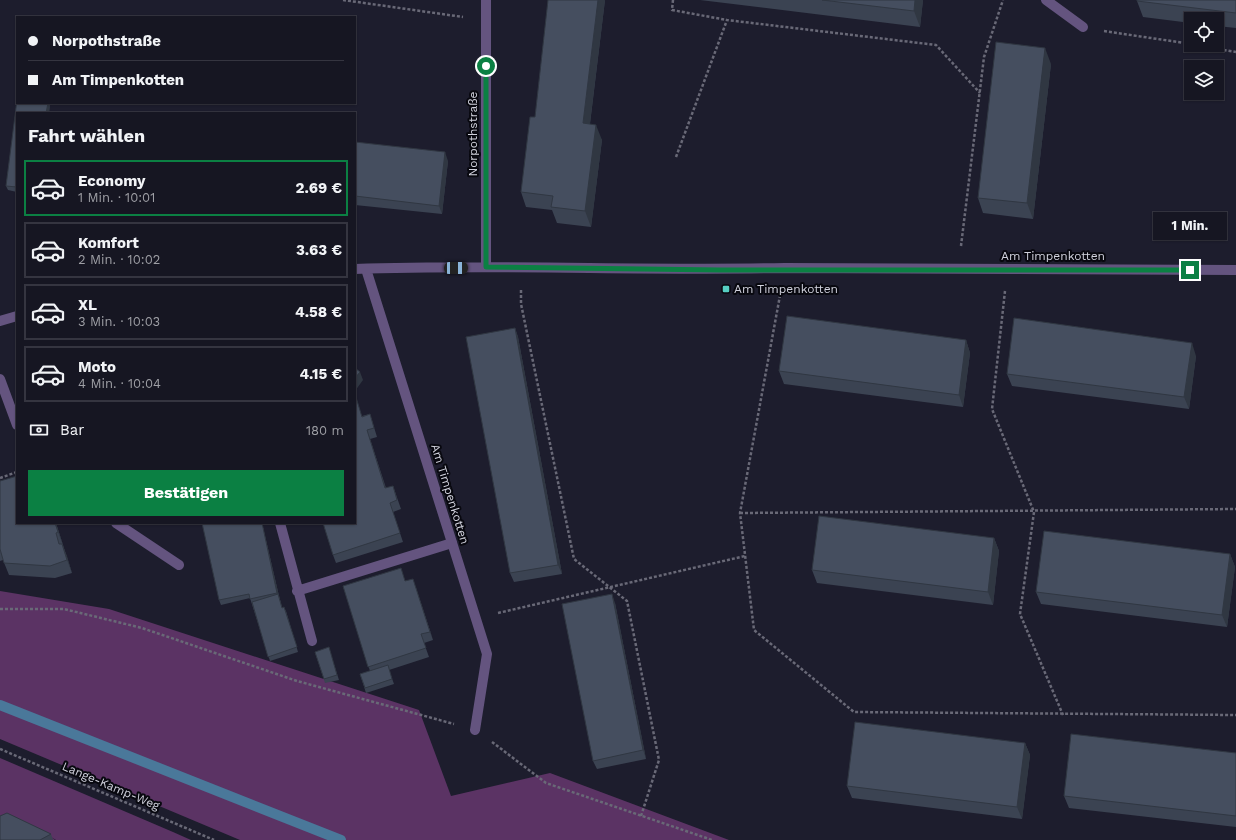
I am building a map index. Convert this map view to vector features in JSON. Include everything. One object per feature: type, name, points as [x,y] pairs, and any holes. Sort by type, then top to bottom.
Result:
[{"type":"street","name":"Norpothstraße","points":[[486,0],[486,267]]},
{"type":"street","points":[[1046,0],[1083,27]]},
{"type":"street","name":"Am Timpenkotten","points":[[356,269],[486,267],[720,270],[785,268],[1236,270]]},
{"type":"street","name":"Am Timpenkotten","points":[[366,269],[487,654],[475,730]]},
{"type":"street","points":[[0,321],[16,316]]},
{"type":"street","points":[[0,379],[16,422]]},
{"type":"street","points":[[118,524],[179,565]]},
{"type":"street","points":[[280,524],[297,591],[312,641]]},
{"type":"street","points":[[297,591],[452,544]]},
{"type":"path","points":[[343,0],[486,20]]},
{"type":"path","points":[[673,0],[672,10],[727,20],[936,45],[980,93]]},
{"type":"path","points":[[959,269],[984,56],[1003,0]]},
{"type":"path","points":[[676,157],[727,20]]},
{"type":"path","points":[[1083,27],[1184,43]]},
{"type":"path","points":[[1224,50],[1236,52]]},
{"type":"path","points":[[522,268],[521,304],[574,559],[627,601],[659,760],[641,816]]},
{"type":"path","points":[[785,268],[740,513],[754,630],[854,712],[1063,715],[1236,715]]},
{"type":"path","points":[[1007,269],[992,409],[1034,512],[1020,614],[1063,715]]},
{"type":"path","points":[[0,478],[16,472]]},
{"type":"path","points":[[740,513],[1236,510]]},
{"type":"path","points":[[476,618],[745,556]]},
{"type":"path","points":[[0,609],[64,609],[142,628],[297,681],[404,712],[475,730],[546,783],[712,840]]},
{"type":"path","name":"Lange-Kamp-Weg","points":[[0,749],[214,840]]},
{"type":"shaded area","points":[[0,591],[109,609],[419,710],[451,796],[550,773],[729,840],[240,840],[0,739]]},
{"type":"shaded area","points":[[0,758],[191,840],[56,840],[51,837],[55,840],[0,840]]},
{"type":"building","points":[[548,0],[598,0],[583,123],[596,125],[585,211],[551,207],[553,196],[521,192],[530,117],[535,117]]},
{"type":"building","points":[[822,0],[915,0],[914,11]]},
{"type":"building","points":[[1236,0],[1236,13],[1137,1]]},
{"type":"building","points":[[996,42],[1045,48],[1027,203],[978,198]]},
{"type":"building","points":[[16,104],[48,104],[46,112],[16,112],[16,187],[6,186]]},
{"type":"building","points":[[356,142],[445,152],[439,206],[356,196]]},
{"type":"building","points":[[787,316],[966,340],[959,395],[779,371]]},
{"type":"building","points":[[1014,318],[1192,343],[1184,397],[1007,374]]},
{"type":"building","points":[[515,328],[558,565],[510,573],[466,337]]},
{"type":"building","points":[[356,369],[360,372],[356,377]]},
{"type":"building","points":[[356,397],[362,417],[370,414],[374,428],[367,430],[385,488],[393,486],[397,500],[390,503],[400,533],[333,555],[323,524],[356,524]]},
{"type":"building","points":[[16,476],[16,524],[55,524],[59,544],[62,544],[67,560],[50,566],[4,563],[0,549],[0,481]]},
{"type":"building","points":[[819,516],[994,538],[988,592],[812,570]]},
{"type":"building","points":[[202,524],[262,524],[277,593],[250,599],[249,594],[219,600]]},
{"type":"building","points":[[1044,531],[1230,554],[1222,615],[1036,592]]},
{"type":"building","points":[[401,568],[405,581],[413,579],[430,632],[421,634],[426,648],[368,667],[343,586]]},
{"type":"building","points":[[278,594],[282,608],[284,607],[297,647],[268,657],[252,602]]},
{"type":"building","points":[[612,594],[643,750],[593,761],[562,604]]},
{"type":"building","points":[[329,647],[337,675],[324,679],[315,652]]},
{"type":"building","points":[[388,665],[392,679],[365,688],[360,674]]},
{"type":"building","points":[[855,722],[1025,743],[1017,807],[847,786]]},
{"type":"building","points":[[1071,734],[1236,753],[1236,816],[1064,796]]},
{"type":"building","points":[[7,813],[51,834],[40,840],[0,840],[0,816]]},
{"type":"waterway","points":[[0,705],[341,840]]},
{"type":"place","name":"Am Timpenkotten","points":[[726,289]]},
{"type":"route","points":[[486,66],[486,267],[720,270],[785,268],[1190,270]]}]
